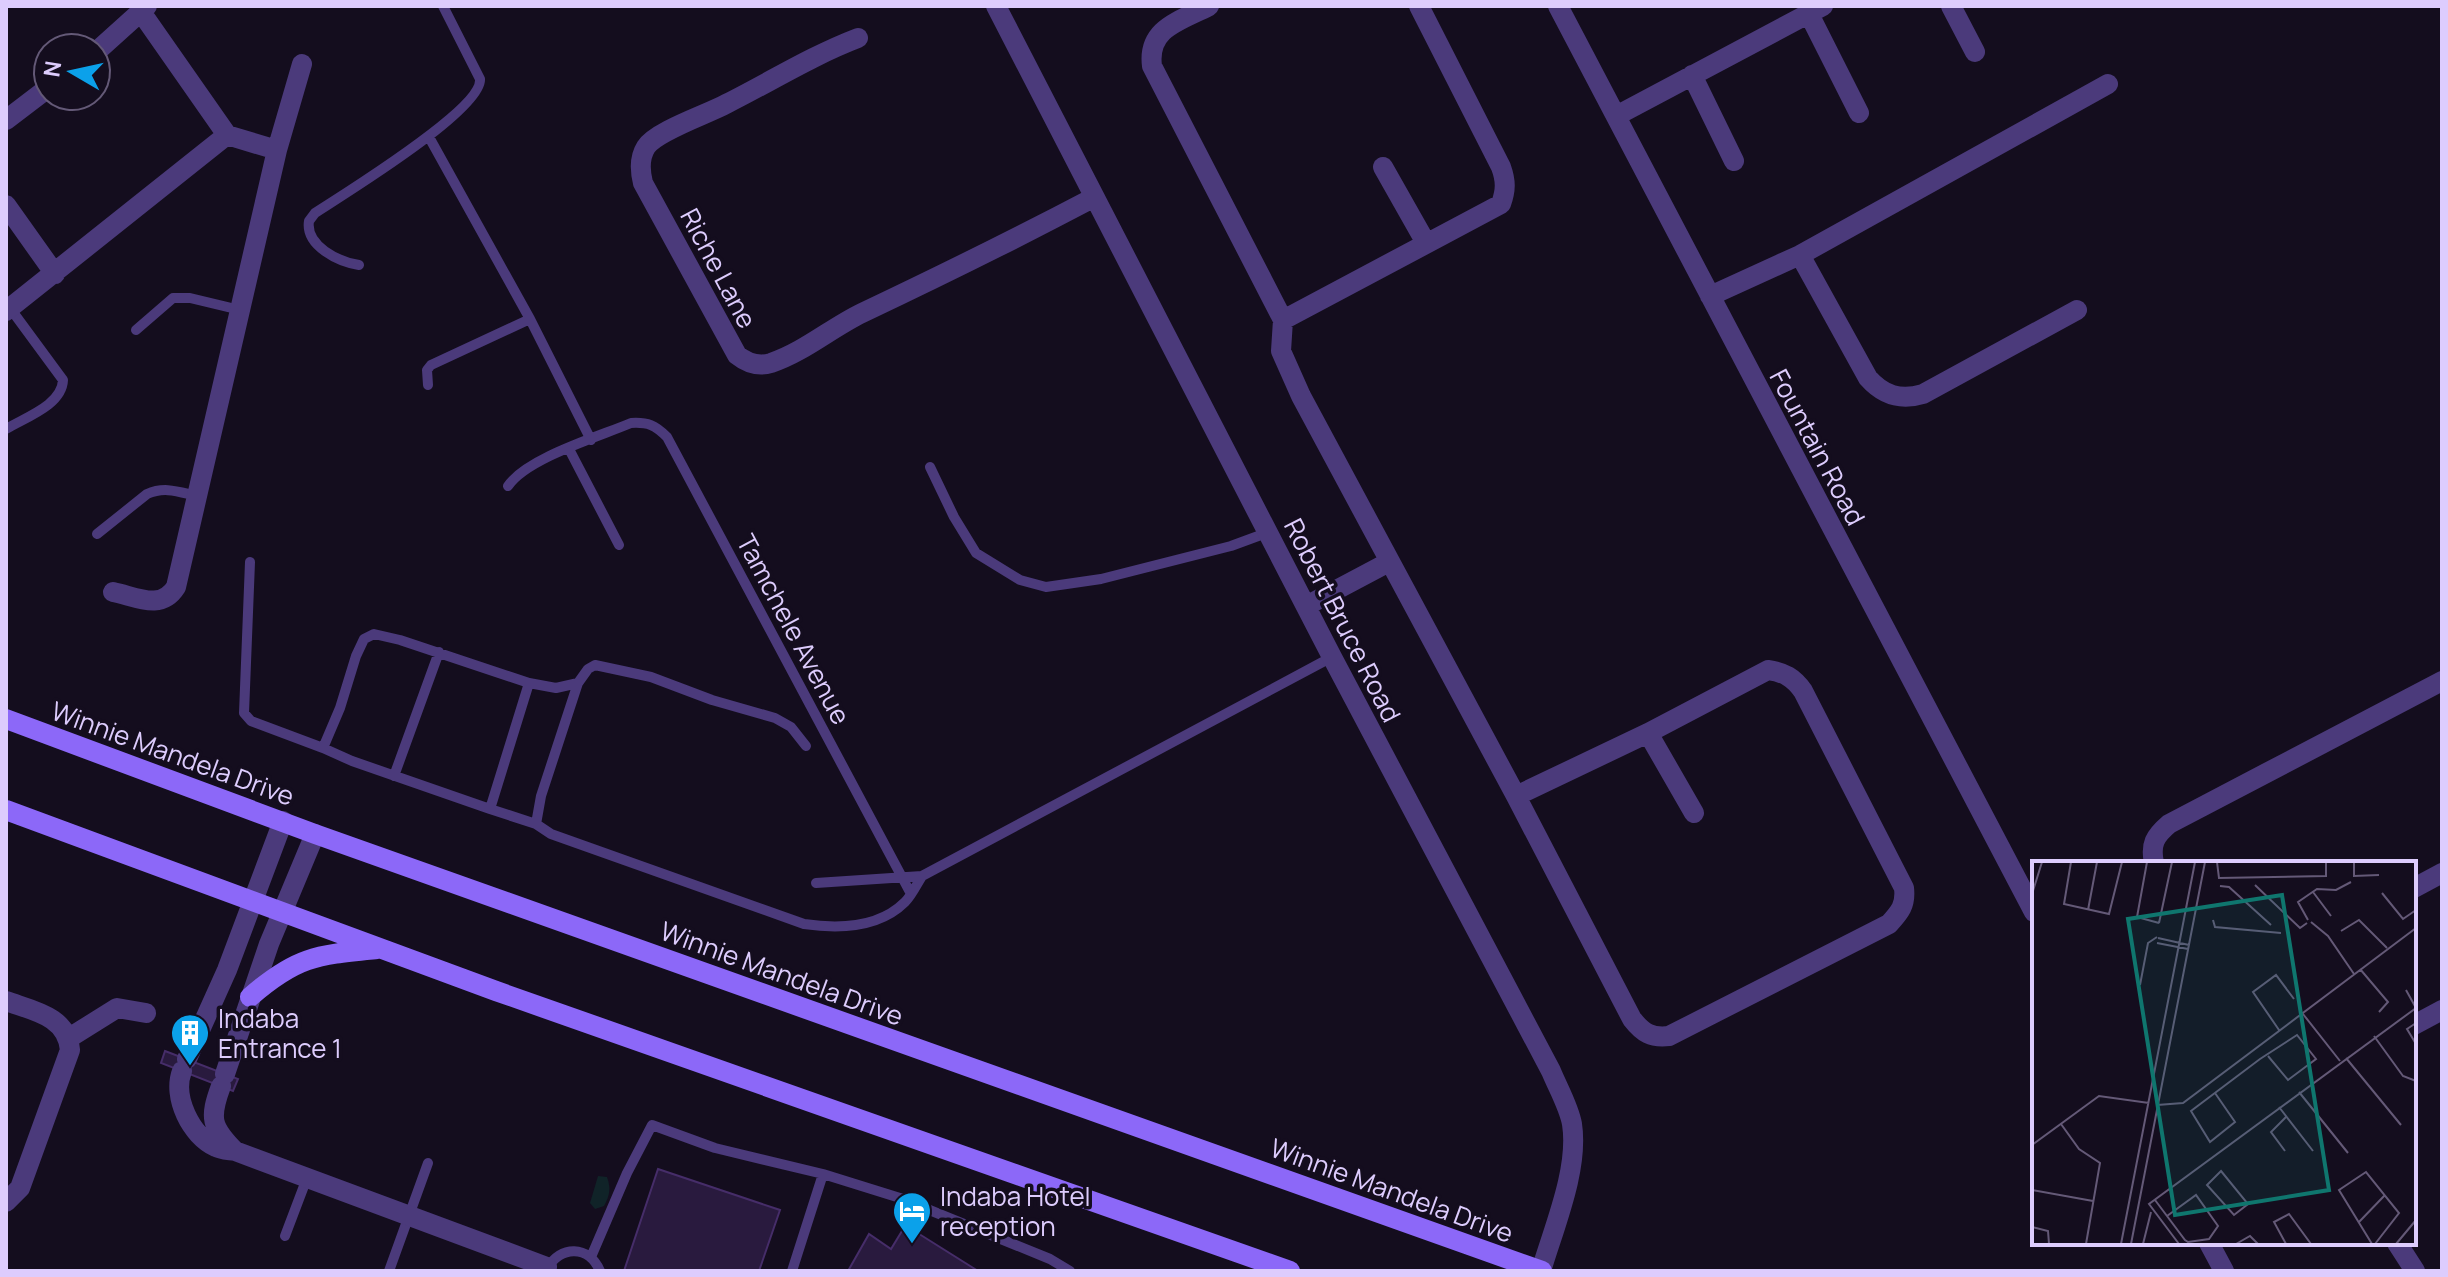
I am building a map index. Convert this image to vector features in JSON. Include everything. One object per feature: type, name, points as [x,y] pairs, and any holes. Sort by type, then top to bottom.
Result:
[{"type":"main road","name":"Winnie Mandela Drive","points":[[6,719],[315,834],[1542,1271]]},
{"type":"main road","points":[[6,810],[381,948],[1290,1271]]},
{"type":"main road","points":[[250,997],[274,976],[293,965],[321,955],[381,948]]},
{"type":"street","name":"Robert Bruce Road","points":[[996,6],[1332,657],[1551,1071],[1572,1122],[1573,1149],[1570,1172],[1542,1271]]},
{"type":"street","points":[[1209,6],[1170,26],[1158,36],[1152,45],[1152,66],[1283,320],[1281,351],[1301,396],[1632,1019],[1647,1035],[1669,1036],[1889,924],[1906,899],[1904,888],[1796,682],[1778,671],[1768,670],[1648,733],[1516,796]]},
{"type":"street","points":[[1283,320],[1501,204],[1505,179],[1419,6]]},
{"type":"street","name":"Fountain Road","points":[[1558,6],[2032,908]]},
{"type":"street","points":[[1951,6],[1975,52]]},
{"type":"street","points":[[112,38],[144,9],[227,135],[277,150]]},
{"type":"street","points":[[1616,116],[1816,10],[1859,113]]},
{"type":"street","name":"Riche Lane","points":[[858,38],[822,52],[723,106],[691,119],[647,145],[641,158],[643,183],[737,355],[745,361],[754,365],[769,364],[813,343],[860,314],[1093,198]]},
{"type":"street","points":[[113,592],[161,601],[170,597],[176,587],[277,150],[302,64]]},
{"type":"street","points":[[1692,75],[1734,161]]},
{"type":"street","points":[[1710,296],[1800,255],[2108,84]]},
{"type":"street","points":[[6,120],[32,100]]},
{"type":"street","points":[[8,309],[227,135]]},
{"type":"street","points":[[1383,167],[1426,243]]},
{"type":"street","points":[[6,205],[55,274]]},
{"type":"street","points":[[1800,255],[1868,378],[1877,388],[1899,397],[1911,398],[1923,394],[2077,310]]},
{"type":"street","points":[[1306,606],[1389,562]]},
{"type":"street","points":[[2154,861],[2156,835],[2169,824],[2442,681]]},
{"type":"street","points":[[1648,733],[1694,813]]},
{"type":"street","points":[[283,821],[227,970],[180,1077],[186,1117],[215,1147],[235,1151],[547,1269]]},
{"type":"street","points":[[235,1151],[220,1136],[212,1112],[250,997],[315,834]]},
{"type":"street","points":[[2416,887],[2442,873]]},
{"type":"street","points":[[6,1001],[57,1021],[69,1038],[68,1061],[20,1188],[6,1202]]},
{"type":"street","points":[[69,1038],[117,1008],[146,1013]]},
{"type":"street","points":[[2416,1024],[2442,1010]]},
{"type":"street","points":[[2210,1245],[2224,1271]]},
{"type":"street","points":[[2398,1245],[2415,1271]]},
{"type":"lane","points":[[359,265],[345,263],[328,253],[311,236],[309,221],[315,213],[429,137],[481,86],[443,6]]},
{"type":"lane","points":[[429,137],[530,319],[591,440],[538,460],[515,476],[508,486]]},
{"type":"lane","points":[[136,330],[173,298],[190,298],[240,310]]},
{"type":"lane","points":[[6,429],[57,399],[63,380],[8,309]]},
{"type":"lane","points":[[428,385],[427,370],[431,365],[530,319]]},
{"type":"lane","name":"Tamchele Avenue","points":[[591,440],[631,423],[644,422],[656,426],[667,437],[911,894]]},
{"type":"lane","points":[[569,449],[619,545]]},
{"type":"lane","points":[[930,467],[954,517],[976,553],[1020,580],[1046,587],[1101,579],[1231,546],[1269,532]]},
{"type":"lane","points":[[97,534],[156,490],[197,496]]},
{"type":"lane","points":[[250,562],[244,713],[251,721],[394,776],[536,824],[540,830],[567,840],[804,924],[833,928],[879,919],[905,903],[922,876]]},
{"type":"lane","points":[[323,748],[364,639],[374,634],[439,652],[529,683],[556,688],[578,683]]},
{"type":"lane","points":[[394,776],[439,652]]},
{"type":"lane","points":[[816,883],[922,876],[1332,657]]},
{"type":"lane","points":[[536,824],[541,796],[578,683],[595,665],[651,677],[712,700],[775,718],[791,727],[806,746]]},
{"type":"lane","points":[[490,809],[529,683]]},
{"type":"lane","points":[[591,1257],[627,1173],[652,1125],[715,1148],[823,1174],[900,1198],[1050,1259],[1070,1271]]},
{"type":"lane","points":[[389,1271],[428,1163]]},
{"type":"lane","points":[[792,1271],[823,1174]]},
{"type":"lane","points":[[285,1236],[307,1178]]},
{"type":"lane","points":[[547,1269],[558,1255],[566,1251],[584,1252],[600,1271]]},
{"type":"green space","points":[[598,1176],[607,1177],[609,1192],[604,1206],[595,1209],[590,1203]]},
{"type":"building","name":"Indaba Entrance 1","points":[[165,1051],[238,1079],[233,1091],[161,1063]]},
{"type":"building","points":[[658,1169],[780,1210],[759,1271],[624,1271]]},
{"type":"building","points":[[905,1226],[978,1271],[848,1271],[869,1234],[891,1249]]},
{"type":"place","name":"Indaba Entrance 1","points":[[190,1067]]},
{"type":"place","name":"Indaba Hotel reception","points":[[912,1245]]}]
